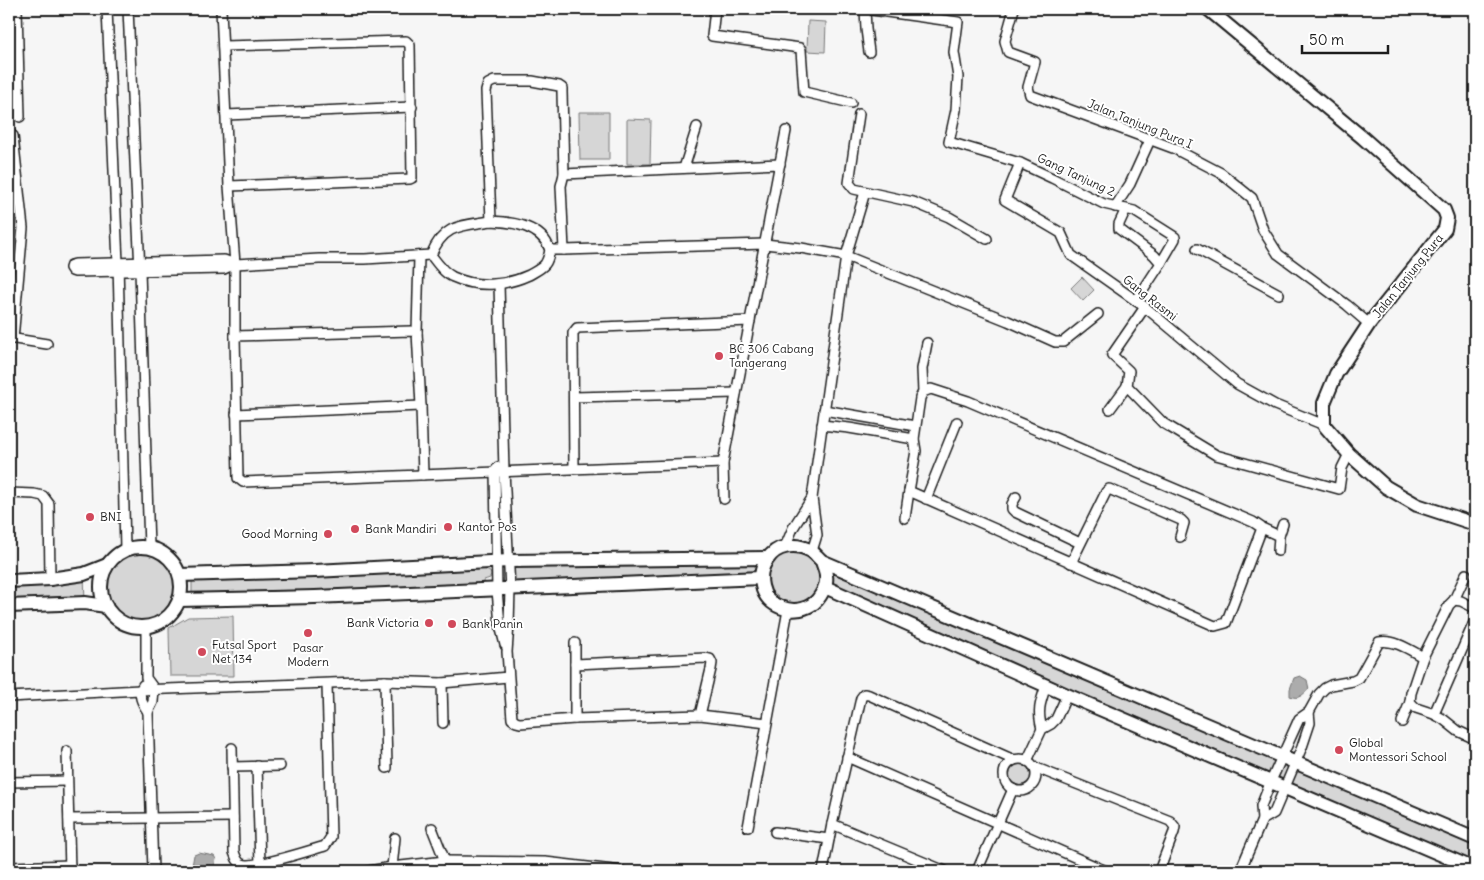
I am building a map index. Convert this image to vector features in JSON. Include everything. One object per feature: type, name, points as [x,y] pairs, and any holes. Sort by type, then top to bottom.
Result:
[{"type":"street","points":[[17,9],[13,32],[20,117]]},
{"type":"street","points":[[107,9],[118,267],[125,549]]},
{"type":"street","points":[[128,9],[140,267],[149,547]]},
{"type":"street","points":[[221,9],[229,186],[235,264],[238,478],[243,482],[723,462]]},
{"type":"street","points":[[715,9],[712,36],[800,48],[802,50],[804,92],[851,103]]},
{"type":"street","points":[[865,9],[869,52]]},
{"type":"street","name":"Gang Tanjung 2","points":[[865,9],[958,22],[954,52],[958,77],[956,110],[949,142],[1020,163],[1104,204],[1134,210],[1175,237],[1161,263]]},
{"type":"street","name":"Jalan Tanjung Pura I","points":[[1014,9],[1005,42],[1008,52],[1035,62],[1028,87],[1030,95],[1173,148],[1221,173],[1252,198],[1263,230],[1278,254],[1347,305],[1369,324]]},
{"type":"street","name":"Jalan Tanjung Pura","points":[[1208,9],[1363,138],[1444,210],[1447,218],[1445,229],[1369,324],[1336,374],[1324,403],[1324,425]]},
{"type":"street","points":[[223,46],[406,41],[410,45],[412,178],[229,186]]},
{"type":"street","points":[[491,221],[486,91],[488,84],[494,81],[532,81],[559,86],[562,88],[564,174],[561,186],[564,250]]},
{"type":"street","points":[[226,115],[412,107]]},
{"type":"street","points":[[859,114],[849,182],[854,189],[912,202],[949,217],[987,239]]},
{"type":"street","points":[[684,168],[697,126]]},
{"type":"street","points":[[724,498],[723,462],[786,132]]},
{"type":"street","points":[[12,136],[23,228],[11,339],[47,344]]},
{"type":"street","points":[[1116,207],[1130,184],[1150,140]]},
{"type":"street","name":"Gang Rasmi","points":[[1020,163],[1005,200],[1061,233],[1071,255],[1145,307],[1237,384],[1275,405],[1324,425]]},
{"type":"street","points":[[564,174],[780,164]]},
{"type":"street","points":[[812,551],[817,535],[812,498],[846,256],[865,192]]},
{"type":"street","points":[[1126,209],[1119,224],[1119,229],[1154,255],[1161,263],[1136,301]]},
{"type":"street","points":[[491,221],[525,226],[538,233],[548,242],[550,250],[544,265],[522,278],[499,284],[470,283],[452,276],[437,264],[431,255],[436,243],[444,234],[452,229],[491,221]]},
{"type":"street","points":[[550,250],[765,244],[846,256],[1055,342],[1063,342],[1098,314]]},
{"type":"street","points":[[1197,249],[1279,294]]},
{"type":"street","points":[[118,267],[224,260],[235,264],[431,255]]},
{"type":"street","points":[[419,256],[417,332],[423,474]]},
{"type":"street","points":[[499,284],[504,459],[499,471],[503,589],[510,624],[507,652],[512,719],[520,723],[575,719],[700,715],[767,723]]},
{"type":"street","points":[[1110,409],[1126,386],[1129,371],[1112,355],[1145,307]]},
{"type":"street","points":[[574,468],[573,333],[577,328],[750,322]]},
{"type":"street","points":[[235,336],[417,332]]},
{"type":"street","points":[[905,518],[916,451],[914,439],[915,426],[920,398],[923,392],[922,369],[927,343]]},
{"type":"street","points":[[1126,386],[1163,423],[1216,455],[1339,489],[1342,468],[1349,454]]},
{"type":"street","points":[[923,392],[931,389],[968,401],[1253,522],[1279,536]]},
{"type":"street","points":[[574,397],[736,393]]},
{"type":"street","points":[[236,414],[421,406]]},
{"type":"street","points":[[824,410],[915,426]]},
{"type":"street","points":[[926,499],[957,422]]},
{"type":"street","points":[[822,425],[914,439]]},
{"type":"street","points":[[1324,425],[1349,454],[1386,488],[1418,505],[1475,524]]},
{"type":"street","points":[[1071,563],[1110,486],[1181,520],[1184,526],[1180,537]]},
{"type":"street","points":[[908,492],[1215,626],[1226,623],[1262,528]]},
{"type":"street","points":[[9,493],[43,496],[49,504],[50,579]]},
{"type":"street","points":[[1016,497],[1012,504],[1012,509],[1015,512],[1080,543]]},
{"type":"street","points":[[785,546],[793,528],[812,498]]},
{"type":"street","points":[[1278,550],[1279,536],[1283,524]]},
{"type":"street","points":[[822,561],[826,576],[825,587],[818,600],[811,605],[799,610],[788,610],[768,599],[763,589],[761,578],[764,565],[775,551],[785,546],[798,546],[812,551],[822,561],[1475,838]]},
{"type":"street","points":[[149,547],[167,556],[180,575],[181,590],[179,600],[173,611],[159,622],[146,626],[134,626],[120,620],[106,606],[101,589],[101,579],[107,565],[116,554],[125,549],[149,547]]},
{"type":"street","points":[[180,575],[503,562],[768,558]]},
{"type":"street","points":[[9,581],[50,579],[84,574],[107,565]]},
{"type":"street","points":[[1402,722],[1423,657],[1466,574]]},
{"type":"street","points":[[179,600],[316,597],[761,578]]},
{"type":"street","points":[[825,587],[1046,686],[1475,869]]},
{"type":"street","points":[[1454,600],[1461,601],[1475,608]]},
{"type":"street","points":[[9,606],[85,603],[106,606]]},
{"type":"street","points":[[748,827],[788,610]]},
{"type":"street","points":[[1434,714],[1475,620]]},
{"type":"street","points":[[146,626],[146,678],[140,690],[142,702],[148,712]]},
{"type":"street","points":[[1240,871],[1262,820],[1261,806],[1282,756],[1299,719],[1309,712],[1324,688],[1359,678],[1380,642],[1386,641],[1398,644],[1423,657]]},
{"type":"street","points":[[575,719],[576,643]]},
{"type":"street","points":[[575,664],[710,659],[712,663],[711,669],[700,715]]},
{"type":"street","points":[[9,697],[140,690],[385,682],[442,683],[508,677]]},
{"type":"street","points":[[146,678],[154,690],[148,712],[153,871]]},
{"type":"street","points":[[385,682],[387,768]]},
{"type":"street","points":[[442,683],[443,723]]},
{"type":"street","points":[[232,748],[234,852],[241,864],[248,866],[260,864],[325,846],[331,837],[326,684]]},
{"type":"street","points":[[1046,686],[1038,709],[1042,729],[1030,764],[1035,778],[1031,785],[1022,790],[1013,789],[1006,783],[1004,769],[1007,764],[1020,759],[1030,764],[1170,821],[1175,827],[1174,832],[1159,871]]},
{"type":"street","points":[[823,871],[847,757],[861,698],[864,694],[1014,760]]},
{"type":"street","points":[[1042,729],[1056,719],[1067,695]]},
{"type":"street","points":[[1410,702],[1416,708],[1434,714],[1458,731],[1475,739]]},
{"type":"street","points":[[1262,820],[1274,813],[1310,723],[1309,712]]},
{"type":"street","points":[[9,867],[70,868],[67,751]]},
{"type":"street","points":[[847,757],[1106,871]]},
{"type":"street","points":[[257,766],[260,864]]},
{"type":"street","points":[[232,768],[280,766]]},
{"type":"street","points":[[9,782],[68,781]]},
{"type":"street","points":[[977,871],[1013,789]]},
{"type":"street","points":[[69,819],[233,817]]},
{"type":"street","points":[[832,824],[945,871]]},
{"type":"street","points":[[432,828],[445,861]]},
{"type":"street","points":[[775,832],[829,840]]},
{"type":"street","points":[[392,867],[395,838]]},
{"type":"street","points":[[369,871],[445,861],[545,862],[622,871]]},
{"type":"shaded area","points":[[808,21],[826,22],[825,52],[807,51]]},
{"type":"shaded area","points":[[579,112],[609,112],[609,160],[580,160]]},
{"type":"shaded area","points":[[627,119],[651,120],[650,164],[627,164]]},
{"type":"shaded area","points":[[1082,277],[1094,290],[1083,301],[1071,288]]},
{"type":"shaded area","points":[[793,545],[1475,839],[1475,868],[825,587],[811,605],[776,605],[761,578],[510,589],[509,561],[768,558]]},
{"type":"shaded area","points":[[141,547],[156,550],[169,559],[178,572],[181,587],[178,602],[169,615],[156,624],[141,627],[126,624],[113,615],[104,602],[101,587],[104,572],[113,559],[126,550]]},
{"type":"shaded area","points":[[484,562],[484,569],[490,572],[491,575],[490,578],[484,580],[485,590],[192,599],[192,575]]},
{"type":"shaded area","points":[[84,574],[85,603],[9,606],[9,581]]},
{"type":"shaded area","name":"Futsal Sport Net 134","points":[[233,616],[234,676],[170,676],[169,628],[188,617]]},
{"type":"shaded area","points":[[1300,676],[1307,680],[1309,689],[1298,697],[1290,696],[1290,689],[1294,678]]},
{"type":"shaded area","points":[[1020,759],[1026,760],[1031,764],[1035,769],[1035,781],[1031,786],[1026,790],[1020,791],[1014,790],[1009,786],[1005,781],[1004,775],[1005,769],[1009,764],[1014,760]]},
{"type":"shaded area","points":[[199,853],[214,856],[216,859],[215,864],[210,871],[188,871],[192,866],[194,855]]},
{"type":"waterway","points":[[425,871],[453,868],[492,871]]},
{"type":"place","name":"BC 306 Cabang Tangerang","points":[[719,356]]},
{"type":"place","name":"BNI","points":[[90,517]]},
{"type":"place","name":"Kantor Pos","points":[[448,527]]},
{"type":"place","name":"Bank Mandiri","points":[[355,529]]},
{"type":"place","name":"Good Morning","points":[[328,534]]},
{"type":"place","name":"Bank Victoria","points":[[429,623]]},
{"type":"place","name":"Bank Panin","points":[[452,624]]},
{"type":"place","name":"Pasar Modern","points":[[308,633]]},
{"type":"place","name":"Futsal Sport Net 134","points":[[202,652]]},
{"type":"place","name":"Global Montessori School","points":[[1339,750]]}]
